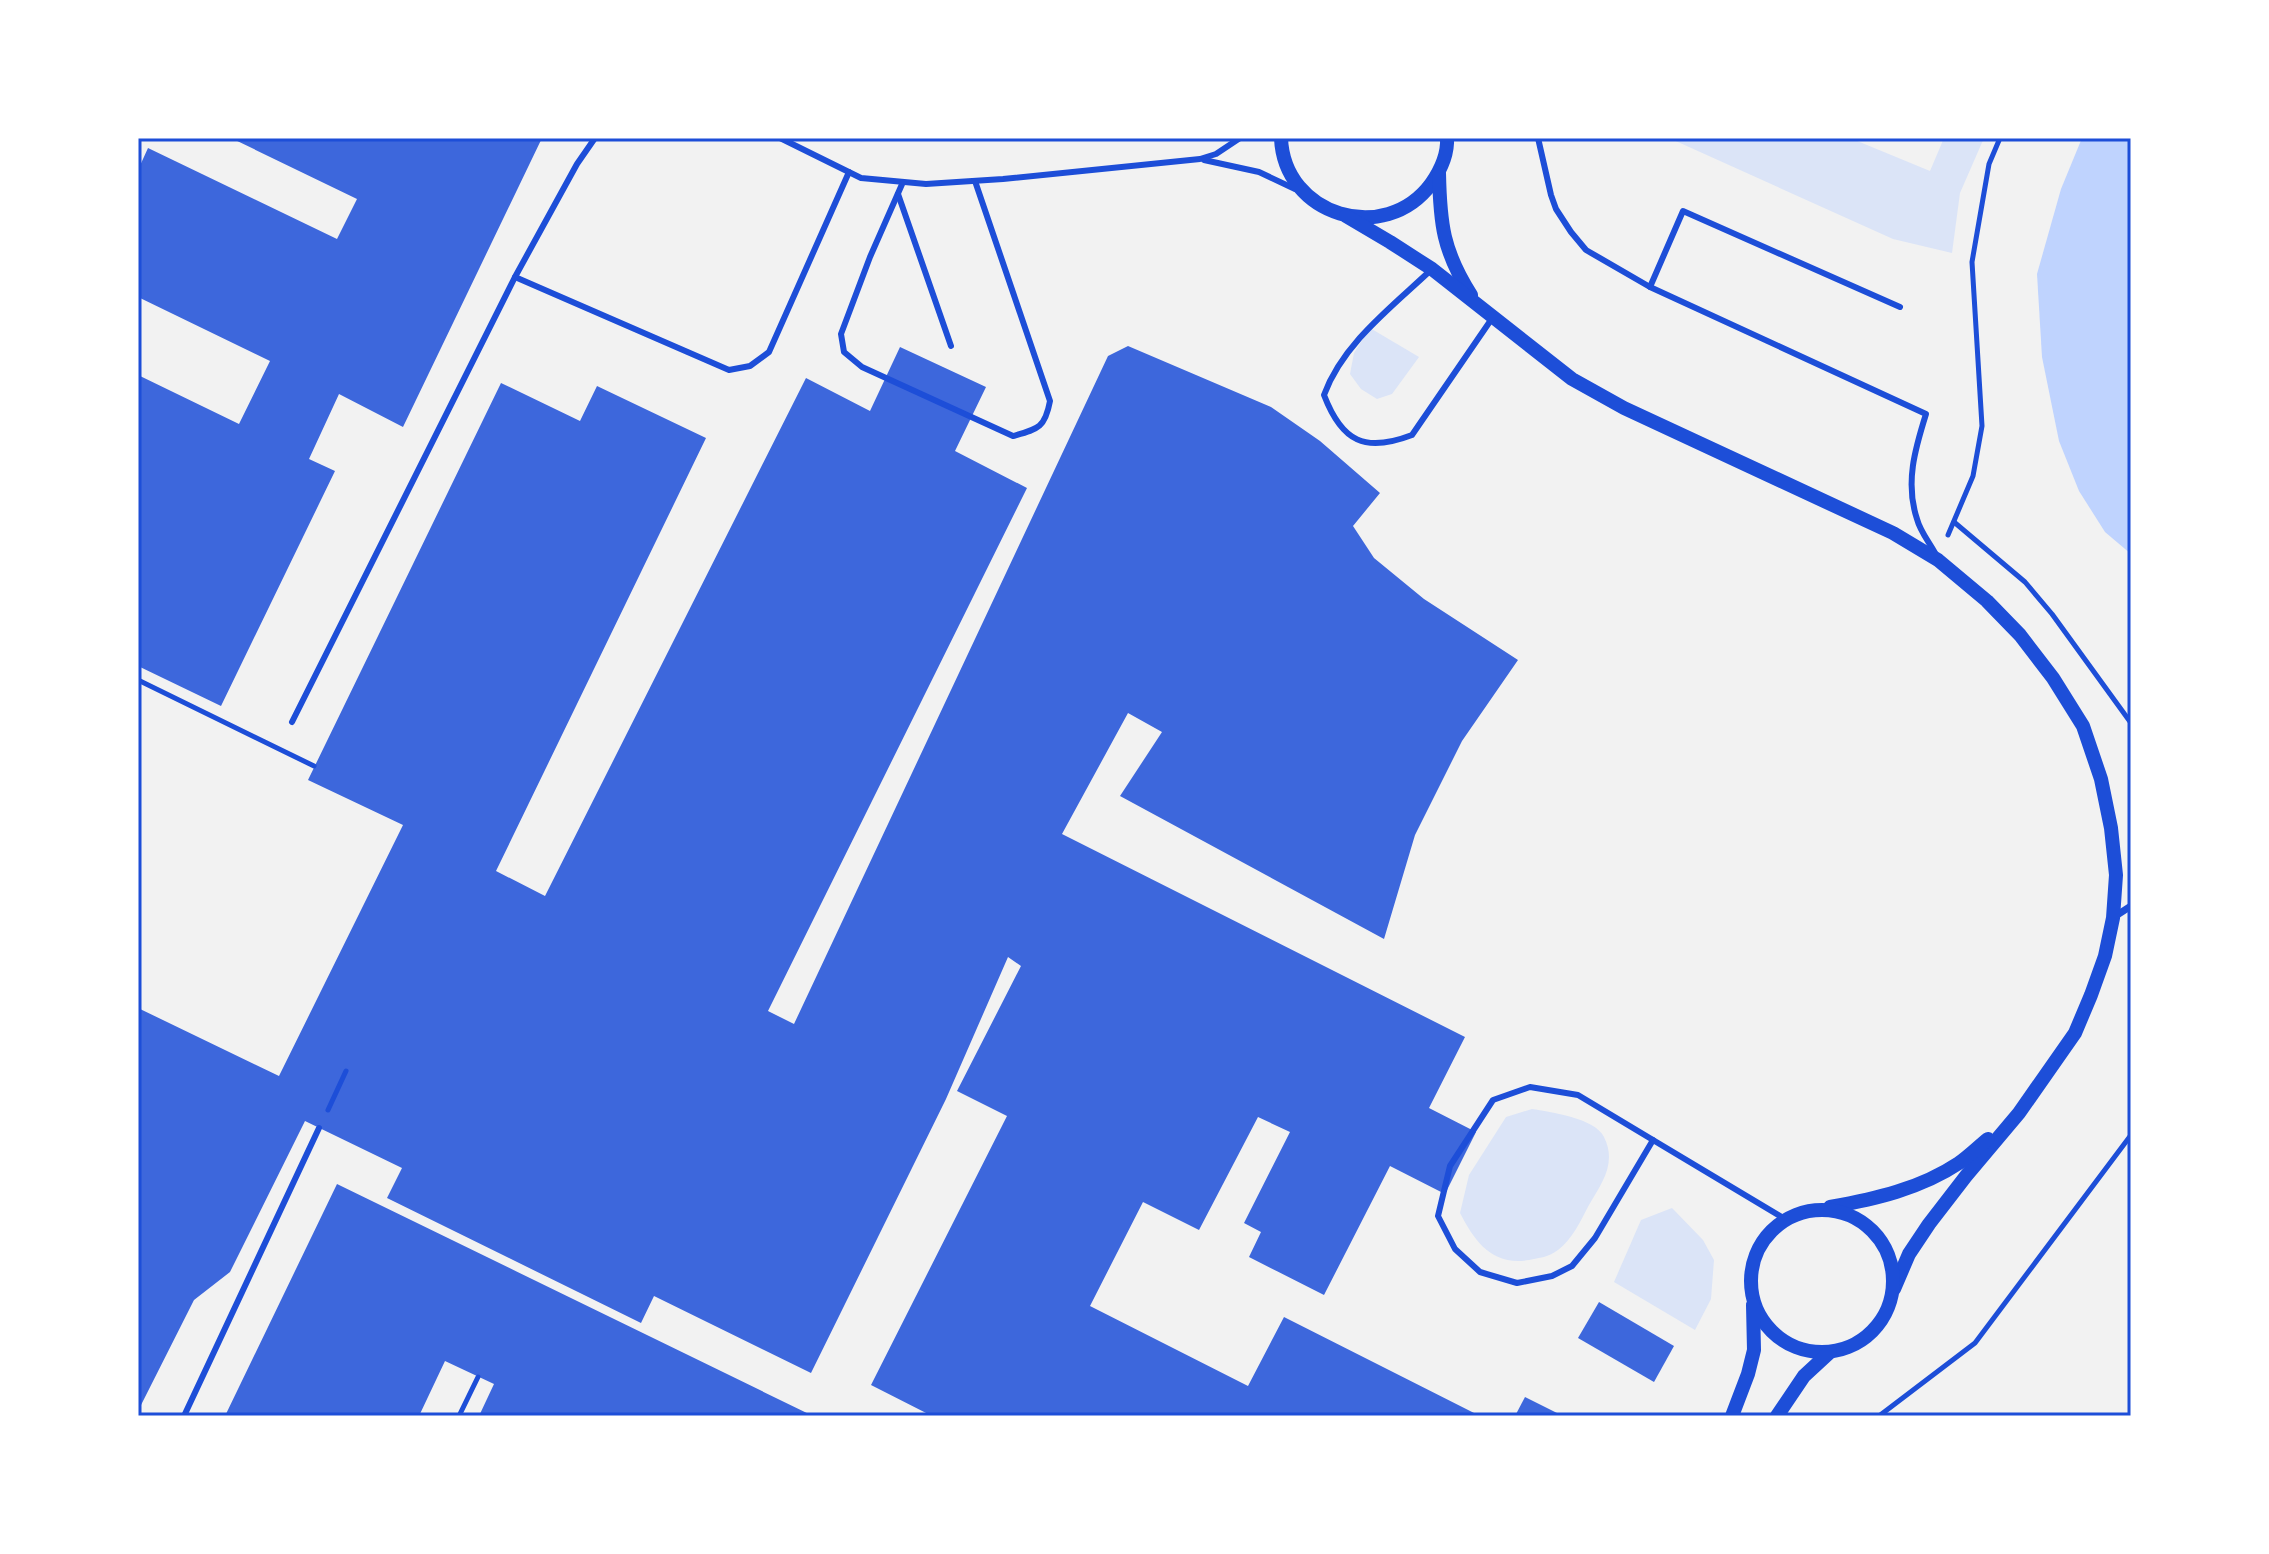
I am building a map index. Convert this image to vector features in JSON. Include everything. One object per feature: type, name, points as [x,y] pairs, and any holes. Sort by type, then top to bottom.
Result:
[{"type":"street","points":[[1281,138],[1281,150],[1289,173],[1303,192],[1323,208],[1346,216],[1432,269],[1572,379],[1624,408],[1893,533],[1938,560],[1987,601],[2020,635],[2053,678],[2083,726],[2101,779],[2116,875],[2113,918],[2105,956],[2075,1033],[2019,1113],[1929,1224],[1909,1254],[1887,1312],[1873,1332],[1853,1346],[1830,1352],[1805,1350],[1782,1340],[1764,1323],[1753,1300]]},
{"type":"street","points":[[1346,216],[1373,218],[1400,211],[1422,196],[1439,173],[1448,146],[1447,138]]},
{"type":"street","points":[[1439,173],[1441,228],[1458,275],[1478,305]]},
{"type":"street","points":[[2113,918],[2131,906]]},
{"type":"street","points":[[1732,1416],[1754,1350],[1751,1277],[1755,1254],[1767,1234],[1785,1219],[1809,1210],[1875,1200],[1916,1186],[1959,1163],[2019,1113]]},
{"type":"street","points":[[1809,1210],[1831,1210],[1852,1216],[1871,1228],[1885,1245],[1892,1266],[1894,1289]]},
{"type":"street","points":[[1777,1416],[1804,1376],[1830,1352]]},
{"type":"lane","points":[[292,722],[515,277],[577,164],[595,138]]},
{"type":"lane","points":[[780,138],[861,178],[926,184],[1200,159],[1216,154],[1240,138]]},
{"type":"lane","points":[[1538,138],[1551,195],[1571,232],[1586,250],[1650,287],[1926,414],[1911,471],[1912,497],[1917,521],[1938,560]]},
{"type":"lane","points":[[1200,159],[1259,172],[1303,192]]},
{"type":"lane","points":[[515,277],[729,370],[750,366],[769,352],[849,172]]},
{"type":"lane","points":[[903,182],[841,334],[844,352],[862,367],[1013,436],[1036,430],[1047,419],[1050,401],[975,181]]},
{"type":"lane","points":[[898,194],[951,346]]},
{"type":"lane","points":[[1650,287],[1683,211],[1900,307]]},
{"type":"lane","points":[[1432,269],[1382,316],[1343,358],[1330,378],[1324,395],[1333,417],[1353,437],[1369,444],[1380,444],[1412,435],[1493,317]]},
{"type":"lane","points":[[1653,1140],[1595,1238],[1572,1266],[1552,1276],[1517,1283],[1480,1272],[1455,1249],[1438,1216],[1450,1166],[1493,1100],[1530,1087],[1578,1095],[1785,1219]]},
{"type":"lane","points":[[184,1416],[319,1128]]},
{"type":"path","points":[[1938,560],[1973,476],[1982,426],[1972,262],[1989,164],[2000,138]]},
{"type":"path","points":[[1954,522],[2025,582],[2131,723]]},
{"type":"path","points":[[138,680],[314,766]]},
{"type":"path","points":[[319,1128],[346,1071]]},
{"type":"path","points":[[1879,1416],[1975,1343],[2131,1135]]},
{"type":"path","points":[[459,1416],[478,1377]]},
{"type":"shaded area","points":[[1669,138],[1850,138],[1930,171],[1944,138],[1984,138],[1960,193],[1952,253],[1893,239]]},
{"type":"shaded area","points":[[1370,328],[1419,357],[1392,394],[1377,399],[1361,389],[1350,374],[1354,353]]},
{"type":"shaded area","points":[[1532,1109],[1571,1117],[1591,1125],[1604,1137],[1609,1156],[1599,1189],[1568,1241],[1548,1256],[1516,1261],[1486,1250],[1460,1213],[1469,1175],[1506,1117]]},
{"type":"shaded area","points":[[1672,1208],[1703,1240],[1714,1260],[1711,1299],[1695,1330],[1614,1282],[1641,1220]]},
{"type":"water","points":[[2082,138],[2131,138],[2131,554],[2105,532],[2079,491],[2059,441],[2042,357],[2037,274],[2061,189]]},
{"type":"building","points":[[231,138],[542,138],[403,427],[339,394],[309,459],[335,471],[221,706],[138,666],[138,375],[239,424],[270,361],[138,297],[138,170],[148,148],[337,239],[357,199]]},
{"type":"building","points":[[1128,346],[1271,407],[1320,441],[1380,493],[1353,526],[1374,558],[1424,599],[1518,660],[1462,741],[1415,835],[1384,939],[1120,796],[1162,732],[1128,713],[1062,834],[1465,1037],[1429,1108],[1476,1132],[1445,1194],[1390,1166],[1324,1295],[1249,1257],[1261,1232],[1244,1223],[1290,1132],[1258,1117],[1199,1230],[1143,1202],[1090,1306],[1248,1386],[1284,1317],[1480,1416],[932,1416],[871,1385],[1007,1116],[957,1091],[1021,966],[1008,957],[946,1099],[811,1373],[654,1296],[641,1323],[387,1198],[402,1168],[305,1121],[230,1272],[194,1300],[138,1411],[138,1008],[279,1076],[403,825],[308,780],[501,383],[580,421],[597,386],[706,438],[496,871],[545,896],[806,378],[870,411],[900,347],[986,387],[955,451],[1027,488],[768,1011],[794,1024],[1108,356]]},
{"type":"building","points":[[337,1184],[813,1416],[479,1416],[494,1384],[445,1361],[419,1416],[225,1416]]},
{"type":"building","points":[[1599,1302],[1674,1346],[1654,1382],[1578,1338]]},
{"type":"building","points":[[1525,1397],[1563,1416],[1515,1416]]}]
